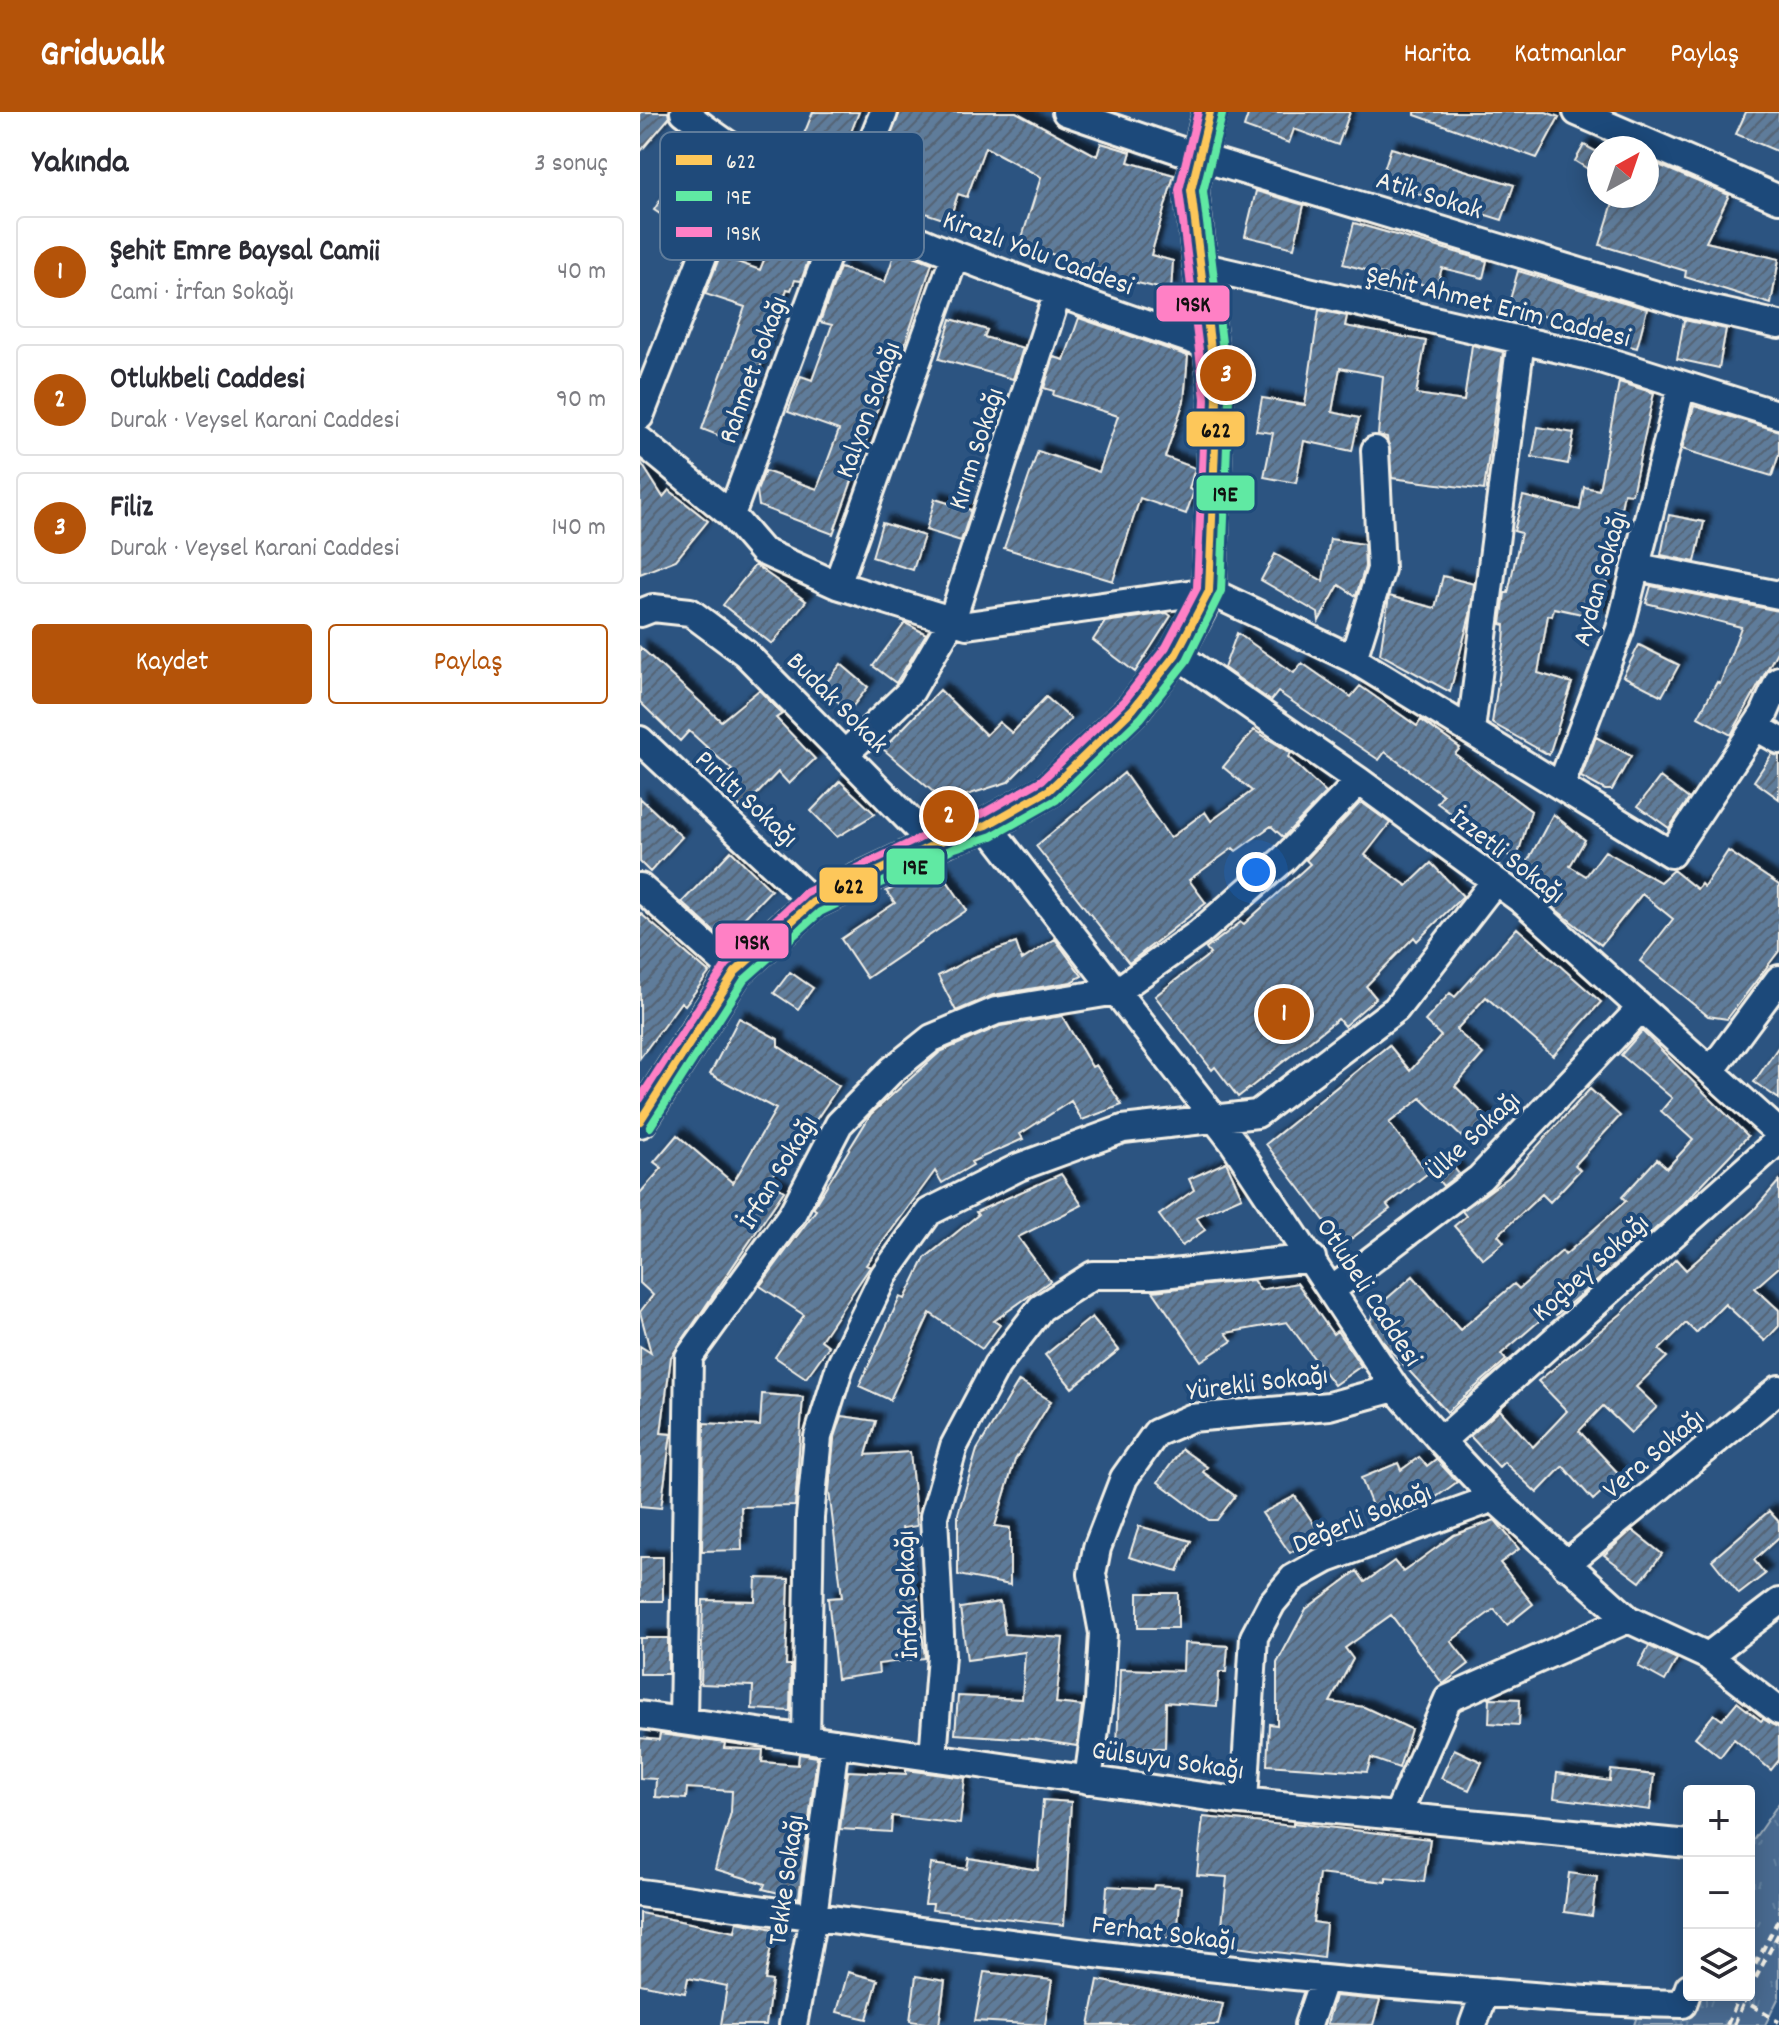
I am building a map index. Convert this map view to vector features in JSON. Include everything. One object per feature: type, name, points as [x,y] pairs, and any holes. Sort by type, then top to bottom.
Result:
[{"type":"main road","points":[[640,1121],[735,972],[813,902],[934,845],[987,825],[1049,790],[1133,709],[1176,654],[1209,591],[1217,398],[1191,190],[1210,112]]},
{"type":"street","name":"Kirazlı Yolu Caddesi","points":[[684,112],[712,132]]},
{"type":"street","name":"Rahmet Sokağı","points":[[876,132],[884,112]]},
{"type":"street","name":"Atik Sokak","points":[[1066,112],[1199,157],[1683,303],[1779,325]]},
{"type":"street","points":[[1577,112],[1779,199]]},
{"type":"street","name":"Kirazlı Yolu Caddesi","points":[[924,242],[1057,295],[1210,346]]},
{"type":"street","name":"Kalyon Sokağı","points":[[837,585],[955,255]]},
{"type":"street","points":[[640,416],[701,260]]},
{"type":"street","name":"Rahmet Sokağı","points":[[731,515],[826,260]]},
{"type":"street","name":"Şehit Ahmet Erim Caddesi","points":[[1200,266],[1594,357],[1779,415]]},
{"type":"street","name":"Kırım Sokağı","points":[[847,752],[911,691],[952,620],[1057,295]]},
{"type":"street","points":[[1471,730],[1521,340]]},
{"type":"street","name":"Aydan Sokağı","points":[[1561,785],[1620,629],[1682,385]]},
{"type":"street","points":[[640,440],[731,515],[762,551],[837,585],[967,625],[1209,591],[1353,659],[1671,854],[1756,727],[1779,680]]},
{"type":"street","points":[[1353,659],[1381,569],[1375,450]]},
{"type":"street","points":[[1638,567],[1779,595]]},
{"type":"street","name":"Budak Sokak","points":[[640,613],[653,608],[690,612],[745,653],[847,752],[934,845]]},
{"type":"street","name":"İzzetli Sokağı","points":[[1176,654],[1359,781],[1524,902],[1779,1133]]},
{"type":"street","points":[[1756,727],[1779,740]]},
{"type":"street","name":"Pırıltı Sokağı","points":[[640,740],[813,902]]},
{"type":"street","name":"İrfan Sokağı","points":[[683,1721],[689,1357],[792,1214],[839,1124],[892,1070],[932,1038],[996,1011],[1117,991],[1199,933],[1284,859],[1359,781]]},
{"type":"street","name":"Otlubeli Caddesi","points":[[987,825],[1214,1117],[1333,1289],[1395,1388],[1441,1441],[1494,1498],[1628,1619],[1708,1656],[1779,1711]]},
{"type":"street","points":[[806,1739],[810,1517],[818,1437],[840,1366],[884,1275],[929,1212],[1019,1167],[1123,1129],[1257,1114],[1396,1009],[1495,881]]},
{"type":"street","points":[[640,887],[735,972]]},
{"type":"street","points":[[1711,1071],[1779,979]]},
{"type":"street","name":"Ülke Sokağı","points":[[1333,1289],[1480,1178],[1641,1008]]},
{"type":"street","name":"Koçbey Sokağı","points":[[1441,1441],[1779,1140]]},
{"type":"street","name":"İnfak Sokağı","points":[[933,1757],[941,1655],[934,1516],[954,1446],[997,1365],[1041,1308],[1093,1275],[1153,1275],[1312,1258]]},
{"type":"street","name":"Yürekli Sokağı","points":[[1088,1780],[1099,1701],[1103,1633],[1092,1574],[1097,1548],[1124,1478],[1156,1433],[1191,1418],[1329,1406],[1395,1388]]},
{"type":"street","name":"Vera Sokağı","points":[[1565,1565],[1779,1389]]},
{"type":"street","name":"Değerli Sokağı","points":[[1244,1801],[1254,1637],[1272,1603],[1293,1578],[1327,1559],[1494,1498]]},
{"type":"street","points":[[1708,1656],[1779,1602]]},
{"type":"street","points":[[1397,1816],[1448,1699],[1628,1619]]},
{"type":"street","name":"Gülsuyu Sokağı","points":[[640,1715],[1244,1801],[1683,1843]]},
{"type":"street","name":"Tekke Sokağı","points":[[793,2025],[813,1917],[835,1743]]},
{"type":"street","name":"Ferhat Sokağı","points":[[640,1893],[1208,1970],[1485,1992],[1608,2014],[1683,1997]]},
{"type":"street","points":[[1308,2025],[1323,1981]]},
{"type":"street","points":[[1473,2025],[1485,1992]]},
{"type":"path","points":[[1755,1965],[1779,1918]]},
{"type":"path","points":[[1755,1976],[1779,1933]]},
{"type":"path","points":[[1727,2025],[1741,2001]]},
{"type":"path","points":[[1734,2025],[1742,2001]]},
{"type":"path","points":[[1751,2001],[1778,2021]]},
{"type":"green space","points":[[1779,1803],[1779,1997],[1765,2025],[1634,2025],[1637,2016],[1686,2015],[1692,2001],[1755,2001],[1755,1837]]},
{"type":"building","points":[[640,112],[668,112],[669,118],[640,152]]},
{"type":"building","points":[[813,112],[859,112],[851,132],[805,132]]},
{"type":"building","points":[[900,112],[1016,112],[1097,156],[1101,143],[1131,152],[1128,162],[1174,175],[1151,255],[1173,261],[1171,291],[1104,275],[1105,271],[1020,244],[1041,177],[985,147],[967,197],[958,194],[949,221],[924,213],[924,132],[892,132]]},
{"type":"building","points":[[1249,112],[1350,112],[1338,145],[1294,129],[1289,143],[1244,127]]},
{"type":"building","points":[[1415,112],[1546,112],[1559,117],[1537,158],[1415,115]]},
{"type":"building","points":[[1746,112],[1779,112],[1779,152],[1736,134]]},
{"type":"building","points":[[1584,145],[1587,147],[1587,168],[1575,161]]},
{"type":"building","points":[[1391,148],[1514,185],[1502,220],[1380,182]]},
{"type":"building","points":[[1659,165],[1729,195],[1706,242],[1779,259],[1771,304],[1685,277],[1686,271],[1600,245],[1611,208],[1659,208]]},
{"type":"building","points":[[1256,191],[1304,205],[1294,248],[1245,236]]},
{"type":"building","points":[[660,201],[660,214],[654,210]]},
{"type":"building","points":[[1354,223],[1487,261],[1483,278],[1442,268],[1436,288],[1343,264]]},
{"type":"building","points":[[718,260],[731,260],[760,270],[764,260],[808,260],[801,281],[795,280],[791,290],[787,289],[735,442],[702,429],[745,307],[705,294]]},
{"type":"building","points":[[892,260],[924,260],[932,263],[905,344],[901,343],[833,534],[759,506],[757,491],[765,471],[817,489],[839,430],[788,412],[801,376],[812,380],[832,325],[820,322],[840,268],[885,282]]},
{"type":"building","points":[[1518,271],[1647,309],[1637,348],[1599,338],[1601,331],[1508,307]]},
{"type":"building","points":[[1319,310],[1347,316],[1345,326],[1426,341],[1416,394],[1464,401],[1472,345],[1503,352],[1484,490],[1392,478],[1387,437],[1378,435],[1383,376],[1340,368],[1332,412],[1359,418],[1352,451],[1304,441],[1296,483],[1264,477],[1273,433],[1256,431],[1262,398],[1305,405]]},
{"type":"building","points":[[1079,318],[1188,356],[1184,401],[1165,457],[1195,468],[1189,489],[1194,491],[1186,514],[1140,498],[1113,581],[1004,548],[1038,451],[1099,472],[1118,416],[1053,395],[1054,391],[1044,388],[1054,357],[1064,360]]},
{"type":"building","points":[[951,319],[987,330],[984,337],[1023,348],[1013,379],[939,359]]},
{"type":"building","points":[[1684,320],[1726,329],[1719,368],[1677,359]]},
{"type":"building","points":[[1619,382],[1654,393],[1632,494],[1624,493],[1600,618],[1554,608],[1552,616],[1548,615],[1538,673],[1572,683],[1549,755],[1492,723],[1504,644],[1505,625],[1501,624],[1505,593],[1508,593],[1521,533],[1514,531],[1523,496],[1580,510],[1584,487],[1599,490]]},
{"type":"building","points":[[1694,406],[1779,431],[1779,454],[1772,476],[1682,449]]},
{"type":"building","points":[[1538,427],[1574,433],[1568,464],[1532,457]]},
{"type":"building","points":[[640,461],[663,497],[669,490],[708,521],[676,560],[640,574]]},
{"type":"building","points":[[935,499],[971,510],[961,541],[926,530]]},
{"type":"building","points":[[1669,515],[1704,522],[1695,562],[1661,555]]},
{"type":"building","points":[[882,523],[924,536],[913,570],[872,557]]},
{"type":"building","points":[[1330,539],[1364,544],[1365,567],[1356,596],[1339,585],[1319,621],[1318,613],[1261,580],[1275,554],[1323,581]]},
{"type":"building","points":[[755,565],[806,601],[772,644],[723,605]]},
{"type":"building","points":[[1443,576],[1474,584],[1470,615],[1450,692],[1380,654],[1389,596],[1435,608]]},
{"type":"building","points":[[1651,586],[1779,611],[1779,648],[1731,735],[1698,717],[1717,682],[1720,684],[1741,627],[1646,603]]},
{"type":"building","points":[[1167,613],[1171,616],[1135,672],[1093,640],[1105,622]]},
{"type":"building","points":[[905,623],[926,634],[896,683],[873,666]]},
{"type":"building","points":[[1237,633],[1294,673],[1302,663],[1351,697],[1360,686],[1417,726],[1421,720],[1460,748],[1455,754],[1531,811],[1516,861],[1437,803],[1443,795],[1385,752],[1379,760],[1278,692],[1271,701],[1224,668]]},
{"type":"building","points":[[1639,645],[1679,665],[1662,696],[1623,676]]},
{"type":"building","points":[[640,647],[721,721],[759,690],[782,714],[776,718],[815,759],[789,784],[778,772],[743,809],[718,785],[732,770],[689,731],[680,741],[640,702]]},
{"type":"building","points":[[841,664],[868,687],[849,711],[822,688]]},
{"type":"building","points":[[940,690],[986,735],[999,722],[1012,733],[1046,697],[1071,719],[1008,782],[945,802],[883,749]]},
{"type":"building","points":[[1254,730],[1291,753],[1288,757],[1326,793],[1283,837],[1271,826],[1236,851],[1233,848],[1189,880],[1206,903],[1129,963],[1036,846],[1124,773],[1170,838],[1205,812],[1211,821],[1252,791],[1223,767]]},
{"type":"building","points":[[1596,737],[1631,756],[1612,790],[1605,790],[1581,777]]},
{"type":"building","points":[[1772,754],[1779,756],[1779,799],[1754,781]]},
{"type":"building","points":[[1660,777],[1689,799],[1669,828],[1638,806]]},
{"type":"building","points":[[840,781],[875,814],[837,837],[811,811]]},
{"type":"building","points":[[640,798],[682,837],[650,872],[640,862]]},
{"type":"building","points":[[1361,802],[1390,823],[1365,855],[1407,886],[1431,863],[1463,896],[1417,941],[1414,937],[1366,986],[1376,998],[1344,1026],[1338,1019],[1238,1097],[1215,1067],[1212,1070],[1155,996],[1210,954],[1206,949],[1241,922],[1244,924],[1310,864],[1306,860]]},
{"type":"building","points":[[1553,814],[1585,840],[1570,866],[1586,876],[1605,851],[1660,882],[1673,870],[1697,889],[1701,884],[1704,887],[1728,851],[1779,885],[1779,951],[1727,1019],[1708,1016],[1640,961],[1673,919],[1642,894],[1601,945],[1554,908],[1562,897],[1523,870]]},
{"type":"building","points":[[731,851],[771,890],[723,940],[682,902]]},
{"type":"building","points":[[941,872],[967,910],[867,978],[841,939],[895,903],[886,891]]},
{"type":"building","points":[[640,913],[709,973],[685,1005],[681,1002],[640,1058]]},
{"type":"building","points":[[1517,928],[1601,1002],[1553,1056],[1486,997],[1456,1030],[1483,1054],[1455,1086],[1491,1121],[1469,1144],[1421,1098],[1389,1123],[1428,1173],[1387,1205],[1390,1209],[1343,1245],[1266,1144],[1389,1045],[1410,1071],[1441,1036],[1425,1021],[1450,993],[1455,997]]},
{"type":"building","points":[[1055,939],[1082,976],[1071,982],[993,995],[956,1011],[938,976],[974,957],[1016,943],[1022,960]]},
{"type":"building","points":[[790,972],[813,988],[798,1009],[774,993]]},
{"type":"building","points":[[1062,1016],[1092,1067],[1096,1065],[1122,1105],[1082,1120],[1071,1101],[1020,1134],[1023,1139],[971,1162],[973,1165],[942,1183],[935,1171],[866,1265],[870,1267],[821,1340],[829,1346],[806,1378],[775,1357],[804,1315],[760,1286],[816,1210],[813,1208],[871,1114],[940,1052],[1000,1026]]},
{"type":"building","points":[[739,1018],[778,1039],[778,1046],[839,1086],[812,1126],[805,1122],[769,1182],[784,1191],[671,1357],[661,1433],[671,1434],[661,1508],[640,1506],[640,1346],[651,1353],[640,1312],[653,1295],[640,1283],[640,1193],[662,1168],[654,1162],[677,1135],[733,1183],[776,1109],[710,1074]]},
{"type":"building","points":[[1642,1031],[1748,1136],[1684,1203],[1598,1280],[1556,1315],[1552,1310],[1501,1354],[1506,1360],[1447,1412],[1388,1348],[1370,1321],[1376,1308],[1413,1276],[1460,1330],[1514,1284],[1519,1289],[1562,1251],[1565,1255],[1626,1201],[1622,1197],[1657,1159],[1667,1168],[1693,1140],[1661,1111],[1672,1098],[1621,1055]]},
{"type":"building","points":[[1779,1046],[1779,1099],[1754,1082]]},
{"type":"building","points":[[1590,1089],[1620,1116],[1575,1165],[1580,1170],[1550,1202],[1542,1194],[1498,1235],[1504,1242],[1483,1259],[1454,1226],[1466,1216],[1462,1211],[1509,1177]]},
{"type":"building","points":[[1448,1160],[1459,1174],[1443,1186],[1432,1171]]},
{"type":"building","points":[[1226,1162],[1242,1197],[1196,1217],[1205,1230],[1182,1246],[1159,1215],[1194,1190],[1189,1179]]},
{"type":"building","points":[[1061,1174],[1082,1205],[1018,1237],[1050,1281],[994,1321],[1000,1325],[982,1349],[930,1313],[890,1400],[859,1386],[900,1297],[905,1299],[925,1258],[978,1215],[976,1212]]},
{"type":"building","points":[[1779,1181],[1779,1267],[1755,1288],[1779,1310],[1779,1326],[1765,1341],[1725,1304],[1696,1333],[1686,1323],[1659,1350],[1667,1357],[1636,1387],[1657,1407],[1631,1433],[1603,1406],[1579,1431],[1620,1475],[1593,1500],[1563,1466],[1537,1493],[1504,1462],[1499,1467],[1470,1436],[1500,1410],[1533,1447],[1567,1411],[1538,1381],[1621,1314],[1676,1259],[1686,1270],[1753,1211]]},
{"type":"building","points":[[1253,1280],[1260,1290],[1297,1283],[1333,1334],[1337,1331],[1361,1366],[1334,1385],[1287,1322],[1226,1333],[1232,1341],[1201,1361],[1153,1291]]},
{"type":"building","points":[[1092,1317],[1119,1350],[1072,1388],[1045,1355]]},
{"type":"building","points":[[1019,1381],[1051,1401],[1015,1460],[995,1526],[1010,1528],[1010,1585],[958,1575],[958,1514],[977,1450]]},
{"type":"building","points":[[762,1394],[803,1397],[795,1506],[741,1507],[742,1550],[702,1551],[704,1423],[760,1426]]},
{"type":"building","points":[[842,1416],[876,1421],[866,1455],[910,1452],[917,1526],[902,1528],[910,1589],[917,1589],[925,1658],[878,1664],[879,1673],[837,1679],[828,1598],[842,1597],[829,1491],[834,1440]]},
{"type":"building","points":[[1182,1449],[1207,1467],[1203,1472],[1235,1496],[1217,1520],[1209,1520],[1158,1482]]},
{"type":"building","points":[[1419,1457],[1427,1466],[1436,1459],[1457,1482],[1428,1503],[1423,1497],[1376,1516],[1361,1478],[1398,1463],[1401,1470]]},
{"type":"building","points":[[1295,1496],[1320,1533],[1290,1553],[1262,1513]]},
{"type":"building","points":[[1769,1511],[1779,1522],[1779,1537],[1754,1560],[1765,1574],[1739,1594],[1712,1560]]},
{"type":"building","points":[[1495,1520],[1519,1549],[1500,1563],[1533,1604],[1507,1625],[1494,1609],[1451,1641],[1469,1664],[1443,1684],[1391,1615],[1345,1648],[1353,1659],[1330,1702],[1364,1707],[1411,1729],[1399,1768],[1371,1758],[1367,1772],[1267,1765],[1269,1724],[1277,1725],[1277,1663],[1306,1609],[1357,1571],[1365,1582],[1394,1561],[1403,1572],[1454,1535]]},
{"type":"building","points":[[1139,1526],[1191,1541],[1178,1571],[1129,1557]]},
{"type":"building","points":[[1632,1530],[1662,1554],[1640,1582],[1604,1555]]},
{"type":"building","points":[[640,1557],[663,1557],[663,1601],[640,1601]]},
{"type":"building","points":[[756,1578],[789,1579],[786,1665],[791,1665],[790,1711],[752,1709],[753,1686],[701,1684],[703,1600],[755,1601]]},
{"type":"building","points":[[1138,1593],[1178,1593],[1178,1628],[1138,1628]]},
{"type":"building","points":[[1000,1602],[1005,1634],[1063,1638],[1056,1703],[1082,1706],[1077,1746],[1032,1739],[955,1734],[958,1696],[1022,1699],[1025,1652],[967,1660],[960,1608]]},
{"type":"building","points":[[640,1638],[668,1638],[668,1674],[640,1674]]},
{"type":"building","points":[[1184,1643],[1228,1646],[1226,1672],[1219,1672],[1217,1706],[1166,1702],[1165,1748],[1117,1747],[1120,1669],[1183,1671]]},
{"type":"building","points":[[1649,1646],[1677,1659],[1665,1681],[1638,1666]]},
{"type":"building","points":[[1490,1698],[1520,1699],[1519,1725],[1489,1723]]},
{"type":"building","points":[[1737,1702],[1761,1721],[1763,1719],[1779,1728],[1779,1760],[1771,1770],[1734,1739],[1720,1757],[1695,1737],[1714,1714],[1722,1720]]},
{"type":"building","points":[[660,1734],[725,1743],[724,1748],[763,1750],[762,1762],[798,1765],[799,1754],[817,1757],[799,1898],[763,1889],[765,1884],[715,1869],[731,1812],[732,1791],[687,1788],[686,1799],[655,1797],[656,1779],[640,1778],[640,1738],[659,1740]]},
{"type":"building","points":[[1454,1749],[1482,1762],[1469,1790],[1441,1778]]},
{"type":"building","points":[[906,1770],[965,1778],[960,1824],[892,1816],[891,1832],[840,1829],[848,1771],[906,1774]]},
{"type":"building","points":[[1611,1770],[1654,1775],[1650,1810],[1554,1798],[1557,1773],[1610,1781]]},
{"type":"building","points":[[1043,1800],[1071,1802],[1064,1925],[932,1910],[933,1904],[925,1904],[931,1864],[967,1869],[969,1858],[1038,1870]]},
{"type":"building","points":[[1203,1817],[1293,1826],[1293,1823],[1430,1839],[1424,1882],[1386,1878],[1386,1882],[1319,1874],[1313,1922],[1326,1924],[1323,1958],[1220,1945],[1227,1877],[1197,1875]]},
{"type":"building","points":[[1569,1873],[1597,1877],[1592,1916],[1564,1912]]},
{"type":"building","points":[[1154,1885],[1181,1887],[1177,1939],[1149,1937],[1150,1931],[1104,1928],[1107,1886],[1153,1889]]},
{"type":"building","points":[[640,1913],[735,1932],[737,1922],[774,1929],[765,1980],[772,1981],[766,2025],[721,2025],[727,1986],[688,1978],[685,1993],[640,1984]]},
{"type":"building","points":[[848,1972],[878,1980],[867,2019],[837,2012]]},
{"type":"building","points":[[984,1972],[1052,1980],[1045,2025],[975,2021]]},
{"type":"building","points":[[916,1976],[945,1981],[939,2025],[910,2021]]},
{"type":"building","points":[[1098,1980],[1223,2004],[1218,2025],[1089,2025]]},
{"type":"building","points":[[1335,1996],[1380,2000],[1373,2025],[1327,2024]]},
{"type":"transit line","name":"19SK","points":[[640,1099],[726,965],[805,893],[943,827],[982,814],[1042,780],[1124,701],[1166,647],[1197,588],[1205,398],[1179,190],[1198,112]]},
{"type":"transit line","name":"622","points":[[640,1121],[735,972],[813,902],[948,838],[987,825],[1049,790],[1133,709],[1176,654],[1209,591],[1217,398],[1191,190],[1210,112]]},
{"type":"transit line","name":"19E","points":[[650,1127],[744,980],[820,912],[952,849],[992,836],[1056,800],[1141,718],[1187,660],[1221,591],[1229,398],[1203,191],[1222,115]]},
{"type":"place","name":"Filiz","points":[[1226,375]]},
{"type":"place","name":"Otlukbeli Caddesi","points":[[949,816]]},
{"type":"place","name":"Şehit Emre Baysal Camii","points":[[1284,1014]]}]
